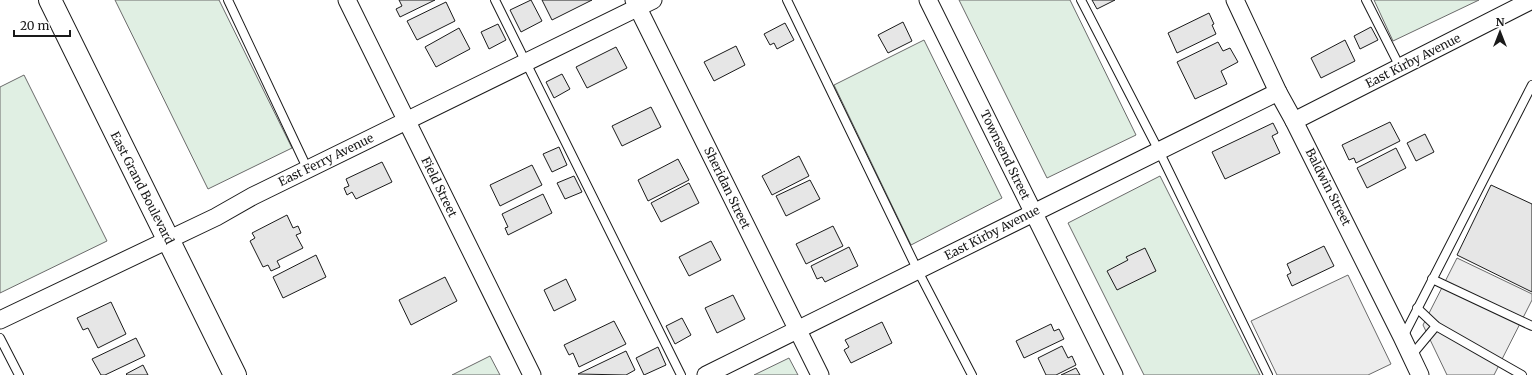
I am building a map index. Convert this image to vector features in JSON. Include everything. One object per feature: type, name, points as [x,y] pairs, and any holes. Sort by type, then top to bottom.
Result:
[{"type":"main road","name":"East Grand Boulevard","points":[[50,0],[235,375]]},
{"type":"street","name":"Field Street","points":[[347,0],[532,375]]},
{"type":"street","name":"Townsend Street","points":[[928,0],[1114,375]]},
{"type":"street","name":"Baldwin Street","points":[[1235,0],[1278,92],[1402,337],[1419,375]]},
{"type":"street","name":"East Kirby Avenue","points":[[1294,121],[1532,0]]},
{"type":"street","name":"East Ferry Avenue","points":[[0,320],[168,240],[527,62],[641,2]]},
{"type":"street","name":"Sheridan Street","points":[[641,2],[820,375]]},
{"type":"street","name":"East Kirby Avenue","points":[[706,375],[1278,92]]},
{"type":"lane","points":[[228,0],[308,170]]},
{"type":"lane","points":[[495,0],[681,375]]},
{"type":"lane","points":[[787,0],[918,271],[972,375]]},
{"type":"lane","points":[[1082,0],[1159,151],[1268,375]]},
{"type":"lane","points":[[1366,0],[1400,67]]},
{"type":"lane","points":[[1402,337],[1532,85]]},
{"type":"lane","points":[[1432,279],[1532,326]]},
{"type":"lane","points":[[1417,308],[1436,326],[1522,375]]},
{"type":"lane","points":[[1411,356],[1436,326]]},
{"type":"lane","points":[[0,338],[19,375]]},
{"type":"green space","points":[[115,0],[219,0],[292,148],[208,189]]},
{"type":"green space","points":[[959,0],[1070,0],[1136,135],[1047,178]]},
{"type":"green space","points":[[1374,0],[1479,0],[1393,41]]},
{"type":"green space","points":[[924,40],[1002,198],[911,245],[834,85]]},
{"type":"green space","points":[[24,75],[107,241],[0,293],[0,87]]},
{"type":"green space","points":[[1160,176],[1260,375],[1144,375],[1068,223]]},
{"type":"green space","points":[[490,356],[500,375],[452,375]]},
{"type":"green space","points":[[789,358],[798,375],[754,375]]},
{"type":"shaded area","points":[[1457,258],[1532,294],[1532,300],[1494,375],[1447,375],[1423,325]]},
{"type":"shaded area","points":[[1348,275],[1391,364],[1368,375],[1277,375],[1251,321]]},
{"type":"building","points":[[399,0],[435,0],[400,17],[396,9],[402,6]]},
{"type":"building","points":[[531,0],[542,21],[521,32],[510,10]]},
{"type":"building","points":[[542,0],[592,0],[552,20]]},
{"type":"building","points":[[1092,0],[1115,0],[1097,9]]},
{"type":"building","points":[[446,2],[455,21],[417,40],[407,21]]},
{"type":"building","points":[[1209,13],[1214,24],[1212,25],[1216,34],[1177,53],[1168,33]]},
{"type":"building","points":[[903,22],[912,41],[888,53],[878,35]]},
{"type":"building","points":[[785,23],[794,40],[777,49],[774,43],[770,45],[764,34]]},
{"type":"building","points":[[498,24],[506,40],[489,49],[481,32]]},
{"type":"building","points":[[1371,27],[1378,40],[1360,49],[1354,36]]},
{"type":"building","points":[[459,28],[470,49],[436,67],[425,47]]},
{"type":"building","points":[[1345,40],[1355,61],[1321,78],[1311,58]]},
{"type":"building","points":[[1218,42],[1223,51],[1230,48],[1238,62],[1221,71],[1227,84],[1195,99],[1177,62]]},
{"type":"building","points":[[736,46],[745,65],[714,81],[704,62]]},
{"type":"building","points":[[616,47],[627,68],[587,88],[576,67]]},
{"type":"building","points":[[562,74],[570,89],[554,98],[546,82]]},
{"type":"building","points":[[651,107],[661,127],[622,146],[612,126]]},
{"type":"building","points":[[1390,122],[1400,141],[1356,163],[1354,158],[1349,160],[1342,145]]},
{"type":"building","points":[[1273,123],[1278,133],[1272,136],[1280,153],[1225,179],[1212,152]]},
{"type":"building","points":[[1425,134],[1434,152],[1416,161],[1407,143]]},
{"type":"building","points":[[559,147],[567,165],[552,172],[543,154]]},
{"type":"building","points":[[1396,148],[1406,168],[1367,188],[1357,168]]},
{"type":"building","points":[[799,156],[809,176],[772,195],[762,176]]},
{"type":"building","points":[[678,159],[689,180],[648,201],[638,180]]},
{"type":"building","points":[[382,162],[392,182],[356,199],[352,192],[347,195],[344,188],[349,186],[346,179]]},
{"type":"building","points":[[532,165],[542,185],[500,206],[490,185]]},
{"type":"building","points":[[574,176],[582,192],[565,199],[557,183]]},
{"type":"building","points":[[810,180],[820,199],[786,216],[776,196]]},
{"type":"building","points":[[689,183],[699,203],[661,222],[651,203]]},
{"type":"building","points":[[1491,185],[1532,204],[1532,292],[1457,255]]},
{"type":"building","points":[[543,194],[552,213],[508,235],[505,228],[508,227],[502,214]]},
{"type":"building","points":[[287,215],[293,228],[298,226],[301,233],[296,235],[303,248],[277,261],[280,267],[271,271],[268,265],[263,267],[250,241],[255,238],[252,233]]},
{"type":"building","points":[[833,226],[843,246],[806,264],[796,244]]},
{"type":"building","points":[[711,241],[721,260],[689,276],[679,257]]},
{"type":"building","points":[[1324,246],[1334,266],[1292,286],[1287,275],[1291,273],[1287,264]]},
{"type":"building","points":[[849,247],[858,266],[825,282],[822,277],[817,279],[811,266]]},
{"type":"building","points":[[1145,248],[1156,271],[1117,290],[1107,271],[1128,260],[1126,257]]},
{"type":"building","points":[[316,255],[326,277],[283,298],[273,277]]},
{"type":"building","points":[[445,277],[457,301],[411,325],[399,300]]},
{"type":"building","points":[[566,279],[576,300],[554,311],[544,290]]},
{"type":"building","points":[[733,295],[745,319],[717,333],[705,308]]},
{"type":"building","points":[[111,302],[126,334],[98,348],[88,328],[83,330],[77,318]]},
{"type":"building","points":[[682,318],[691,335],[675,344],[666,326]]},
{"type":"building","points":[[614,321],[626,344],[579,367],[573,353],[569,355],[564,345]]},
{"type":"building","points":[[882,322],[892,343],[851,363],[844,350],[849,347],[845,340]]},
{"type":"building","points":[[1051,324],[1054,331],[1059,329],[1064,339],[1024,358],[1016,341]]},
{"type":"building","points":[[136,338],[145,356],[105,375],[101,375],[92,359]]},
{"type":"building","points":[[1062,346],[1068,358],[1072,356],[1076,365],[1056,375],[1046,375],[1038,358]]},
{"type":"building","points":[[658,347],[666,365],[644,375],[636,358]]},
{"type":"building","points":[[626,351],[635,370],[626,375],[578,374]]},
{"type":"building","points":[[143,365],[148,375],[126,374]]},
{"type":"building","points":[[1076,368],[1080,375],[1061,375]]}]
